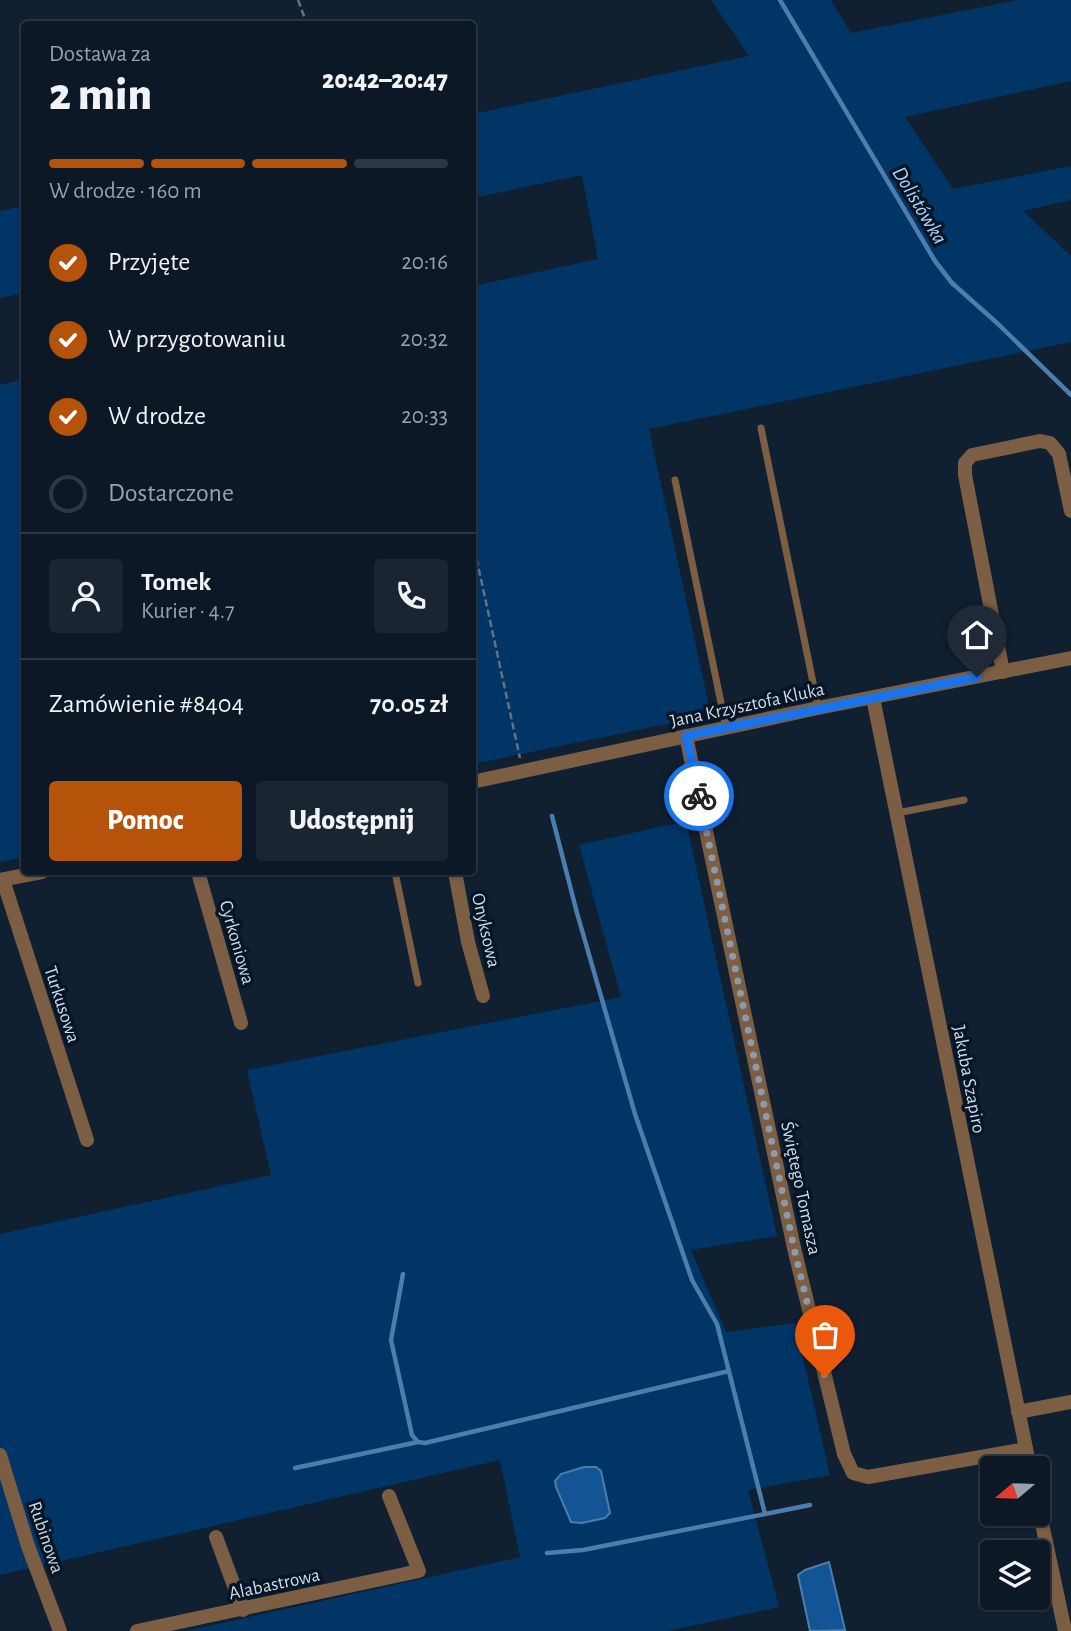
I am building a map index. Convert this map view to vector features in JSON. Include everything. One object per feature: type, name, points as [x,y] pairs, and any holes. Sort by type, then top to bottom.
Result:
[{"type":"street","points":[[1003,672],[965,475],[965,463],[972,455],[1040,441],[1050,443],[1059,454],[1071,511]]},
{"type":"street","name":"Jana Krzysztofa Kluka","points":[[476,781],[726,727],[1071,658]]},
{"type":"street","name":"Jakuba Szapiro","points":[[873,698],[1027,1456]]},
{"type":"street","name":"Świętego Tomasza","points":[[686,736],[794,1248],[844,1454],[853,1474],[868,1477],[1026,1450]]},
{"type":"street","points":[[2,880],[27,875]]},
{"type":"street","name":"Cyrkoniowa","points":[[199,875],[241,1023]]},
{"type":"street","name":"Onyksowa","points":[[456,875],[468,942],[483,996]]},
{"type":"street","name":"Turkusowa","points":[[2,880],[87,1140]]},
{"type":"street","points":[[1018,1412],[1071,1402]]},
{"type":"street","name":"Rubinowa","points":[[0,1455],[60,1631]]},
{"type":"street","name":"Alabastrowa","points":[[137,1631],[419,1571],[389,1496]]},
{"type":"street","points":[[1042,1526],[1065,1631]]},
{"type":"street","points":[[216,1538],[243,1610]]},
{"type":"lane","points":[[761,428],[818,708]]},
{"type":"lane","points":[[675,480],[726,727]]},
{"type":"lane","points":[[897,814],[964,800]]},
{"type":"lane","points":[[396,875],[418,983]]},
{"type":"path","points":[[298,0],[306,21]]},
{"type":"path","points":[[476,557],[524,771]]},
{"type":"shaded area","points":[[711,0],[831,0],[851,33],[1018,0],[1071,0],[1071,81],[905,117],[953,189],[1071,166],[1071,200],[1023,211],[1071,256],[1071,342],[649,429],[711,715],[476,763],[476,285],[598,259],[582,175],[476,197],[476,113],[749,56]]},
{"type":"shaded area","points":[[21,207],[21,294],[0,298],[0,211]]},
{"type":"shaded area","points":[[21,380],[21,858],[0,862],[0,385]]},
{"type":"shaded area","points":[[686,821],[777,1236],[691,1250],[726,1332],[795,1323],[830,1475],[748,1490],[779,1607],[668,1631],[186,1631],[520,1557],[500,1460],[0,1575],[0,1234],[271,1175],[247,1070],[621,997],[579,845]]},
{"type":"shaded area","points":[[584,1467],[596,1467],[601,1471],[610,1513],[605,1518],[582,1523],[571,1522],[555,1481],[561,1474]]},
{"type":"shaded area","points":[[829,1562],[845,1630],[810,1631],[798,1575]]},
{"type":"waterway","name":"Dolistówka","points":[[780,0],[935,261],[952,283],[1071,395]]},
{"type":"waterway","points":[[552,816],[635,1114],[692,1280],[717,1324],[765,1514],[810,1505]]},
{"type":"waterway","points":[[403,1274],[391,1340],[412,1435],[418,1442],[425,1443],[729,1371]]},
{"type":"waterway","points":[[295,1468],[418,1442]]},
{"type":"waterway","points":[[547,1553],[583,1550],[765,1514]]},
{"type":"way so far","points":[[699,796],[794,1248],[825,1377]]},
{"type":"route","points":[[699,796],[686,736],[977,677]]}]
